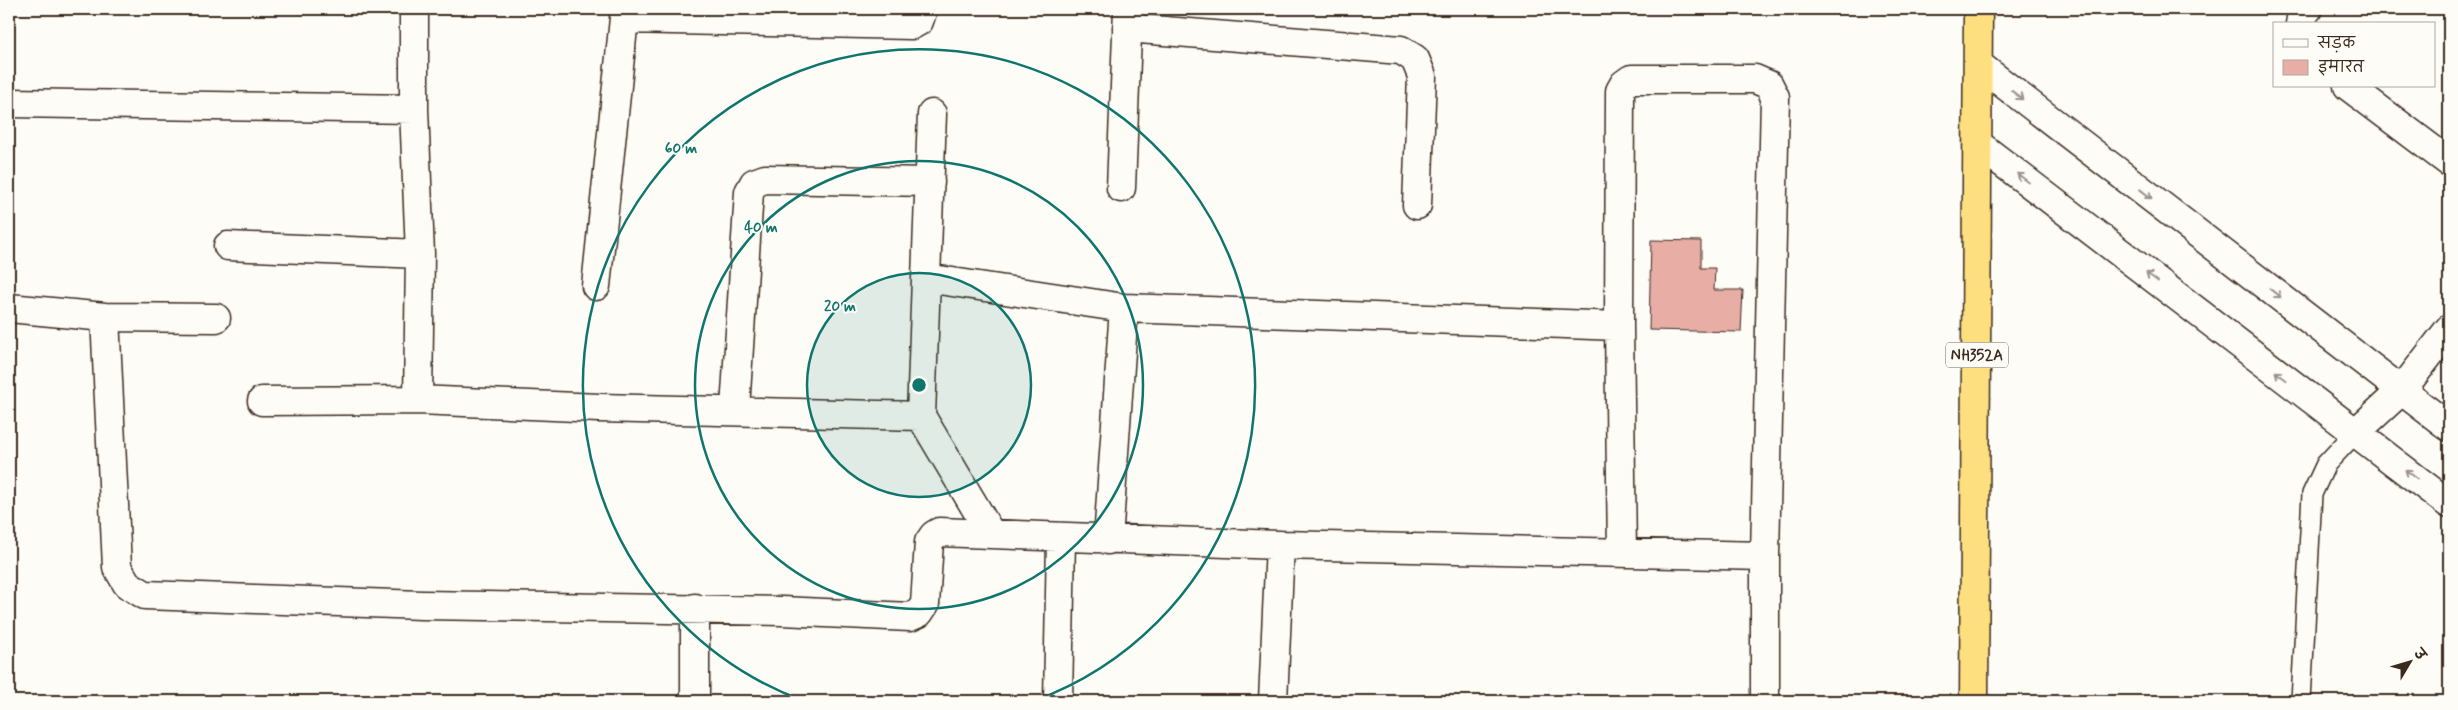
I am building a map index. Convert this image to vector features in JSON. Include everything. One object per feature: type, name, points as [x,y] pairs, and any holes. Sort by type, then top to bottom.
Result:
[{"type":"highway","name":"NH352A","points":[[1974,701],[1978,9]]},
{"type":"street","points":[[414,9],[414,109],[420,254],[418,400]]},
{"type":"street","points":[[596,286],[625,14],[912,25],[919,21],[923,15],[923,9]]},
{"type":"street","points":[[2300,22],[2308,9]]},
{"type":"street","points":[[1121,188],[1128,18],[1401,50],[1415,59],[1422,76],[1417,205]]},
{"type":"street","points":[[1979,65],[2449,427]]},
{"type":"street","points":[[1622,553],[1619,326],[1620,91],[1624,84],[1631,79],[1756,79],[1768,84],[1774,97],[1765,556],[1765,701]]},
{"type":"street","points":[[2351,88],[2449,162]]},
{"type":"street","points":[[9,103],[414,109]]},
{"type":"street","points":[[932,114],[921,416],[991,534]]},
{"type":"street","points":[[1978,144],[2449,504]]},
{"type":"street","points":[[735,410],[749,192],[754,183],[765,179],[930,182]]},
{"type":"street","points":[[228,246],[420,254]]},
{"type":"street","points":[[926,278],[1124,308],[1619,326]]},
{"type":"street","points":[[9,308],[105,317],[216,318]]},
{"type":"street","points":[[1108,540],[1124,308]]},
{"type":"street","points":[[105,317],[117,567],[126,584],[145,595],[422,605],[695,608],[910,617],[920,613],[925,604],[929,542],[939,532],[1108,540],[1280,545],[1765,556]]},
{"type":"street","points":[[2356,432],[2402,390],[2449,329]]},
{"type":"street","points":[[262,401],[418,400],[599,408],[921,416]]},
{"type":"street","points":[[1058,701],[1061,538]]},
{"type":"street","points":[[1273,701],[1280,545]]},
{"type":"street","points":[[694,701],[695,608]]},
{"type":"lane","points":[[2301,701],[2312,494],[2326,464],[2356,432]]},
{"type":"building","points":[[1651,240],[1701,241],[1701,268],[1715,268],[1714,290],[1743,290],[1741,332],[1649,330]]}]
